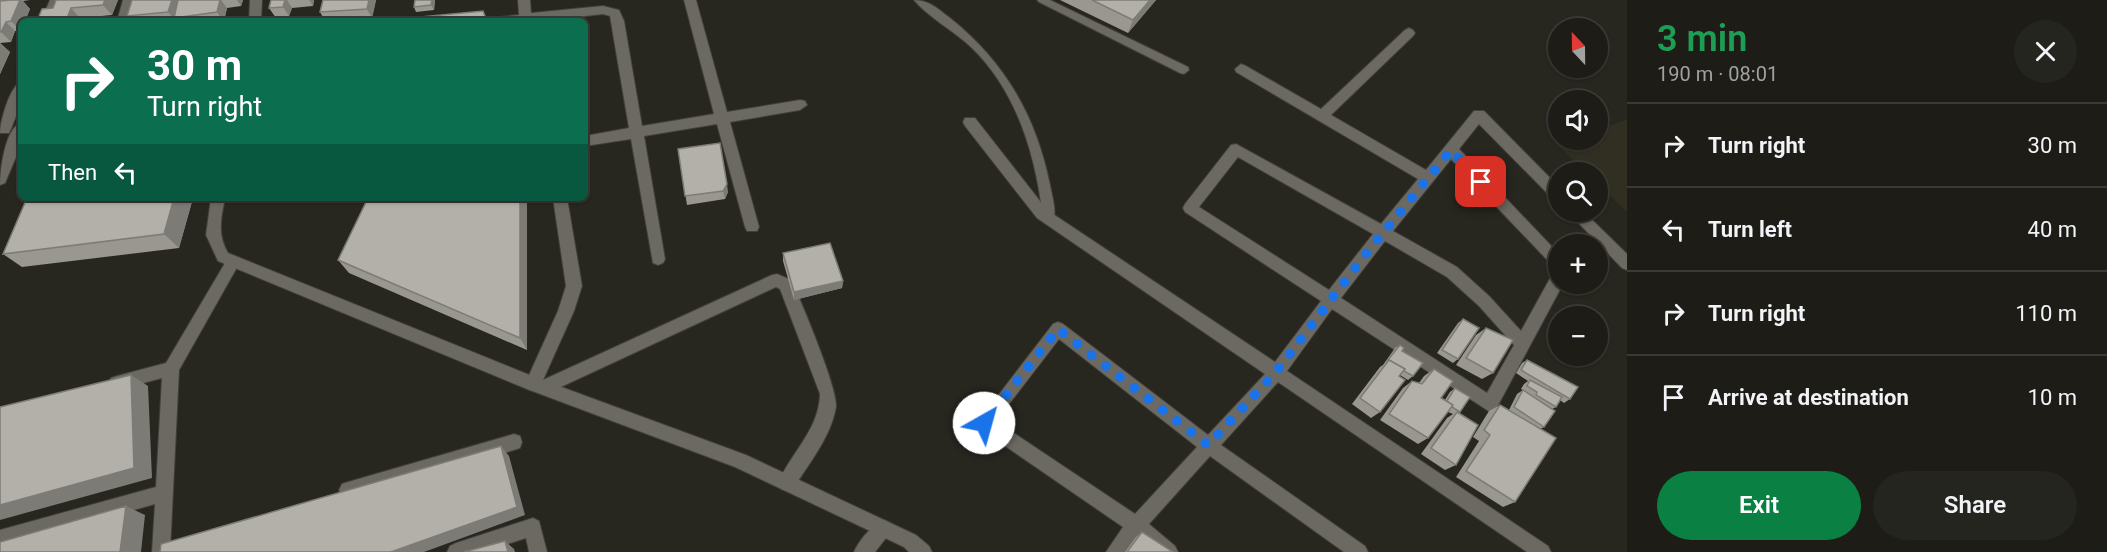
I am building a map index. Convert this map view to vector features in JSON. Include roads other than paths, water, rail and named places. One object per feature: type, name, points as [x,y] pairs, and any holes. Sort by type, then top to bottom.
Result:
[{"type":"street","points":[[49,18],[56,0]]},
{"type":"street","points":[[124,18],[129,0]]},
{"type":"street","points":[[255,18],[256,0]]},
{"type":"street","points":[[524,0],[525,18]]},
{"type":"street","points":[[690,0],[752,227]]},
{"type":"street","points":[[534,18],[603,10],[615,13],[658,260]]},
{"type":"street","points":[[1322,116],[1409,33]]},
{"type":"street","points":[[1241,69],[1428,178]]},
{"type":"street","points":[[18,94],[2,129],[18,128]]},
{"type":"street","points":[[588,140],[800,105]]},
{"type":"street","points":[[1115,552],[1136,525],[1276,372],[1479,114],[1548,185]]},
{"type":"street","points":[[970,122],[1035,207],[1049,218],[1542,552]]},
{"type":"street","points":[[0,179],[18,135]]},
{"type":"street","points":[[1523,344],[1484,301],[1452,272],[1236,149],[1190,208],[1490,404],[1523,344],[1550,294]]},
{"type":"street","points":[[1451,150],[1548,252]]},
{"type":"street","points":[[217,201],[212,242],[223,257],[233,262],[539,386],[740,461],[884,529],[910,542],[922,552]]},
{"type":"street","points":[[539,386],[574,286],[560,201]]},
{"type":"street","points":[[1585,222],[1627,264]]},
{"type":"street","points":[[184,539],[161,549],[171,369],[233,262]]},
{"type":"street","points":[[539,386],[777,280],[786,285],[828,394],[829,406],[824,421],[787,483]]},
{"type":"street","points":[[1169,552],[1136,525],[984,423],[1058,329],[1208,445],[1359,552]]},
{"type":"street","points":[[103,386],[171,369]]},
{"type":"street","points":[[332,495],[514,441]]},
{"type":"street","points":[[0,539],[164,493]]},
{"type":"street","points":[[456,552],[533,527],[538,552]]},
{"type":"street","points":[[863,552],[884,529]]},
{"type":"lane","points":[[919,0],[981,51],[1008,86],[1020,109],[1040,168],[1049,218]]},
{"type":"lane","points":[[1041,0],[1184,70]]}]
